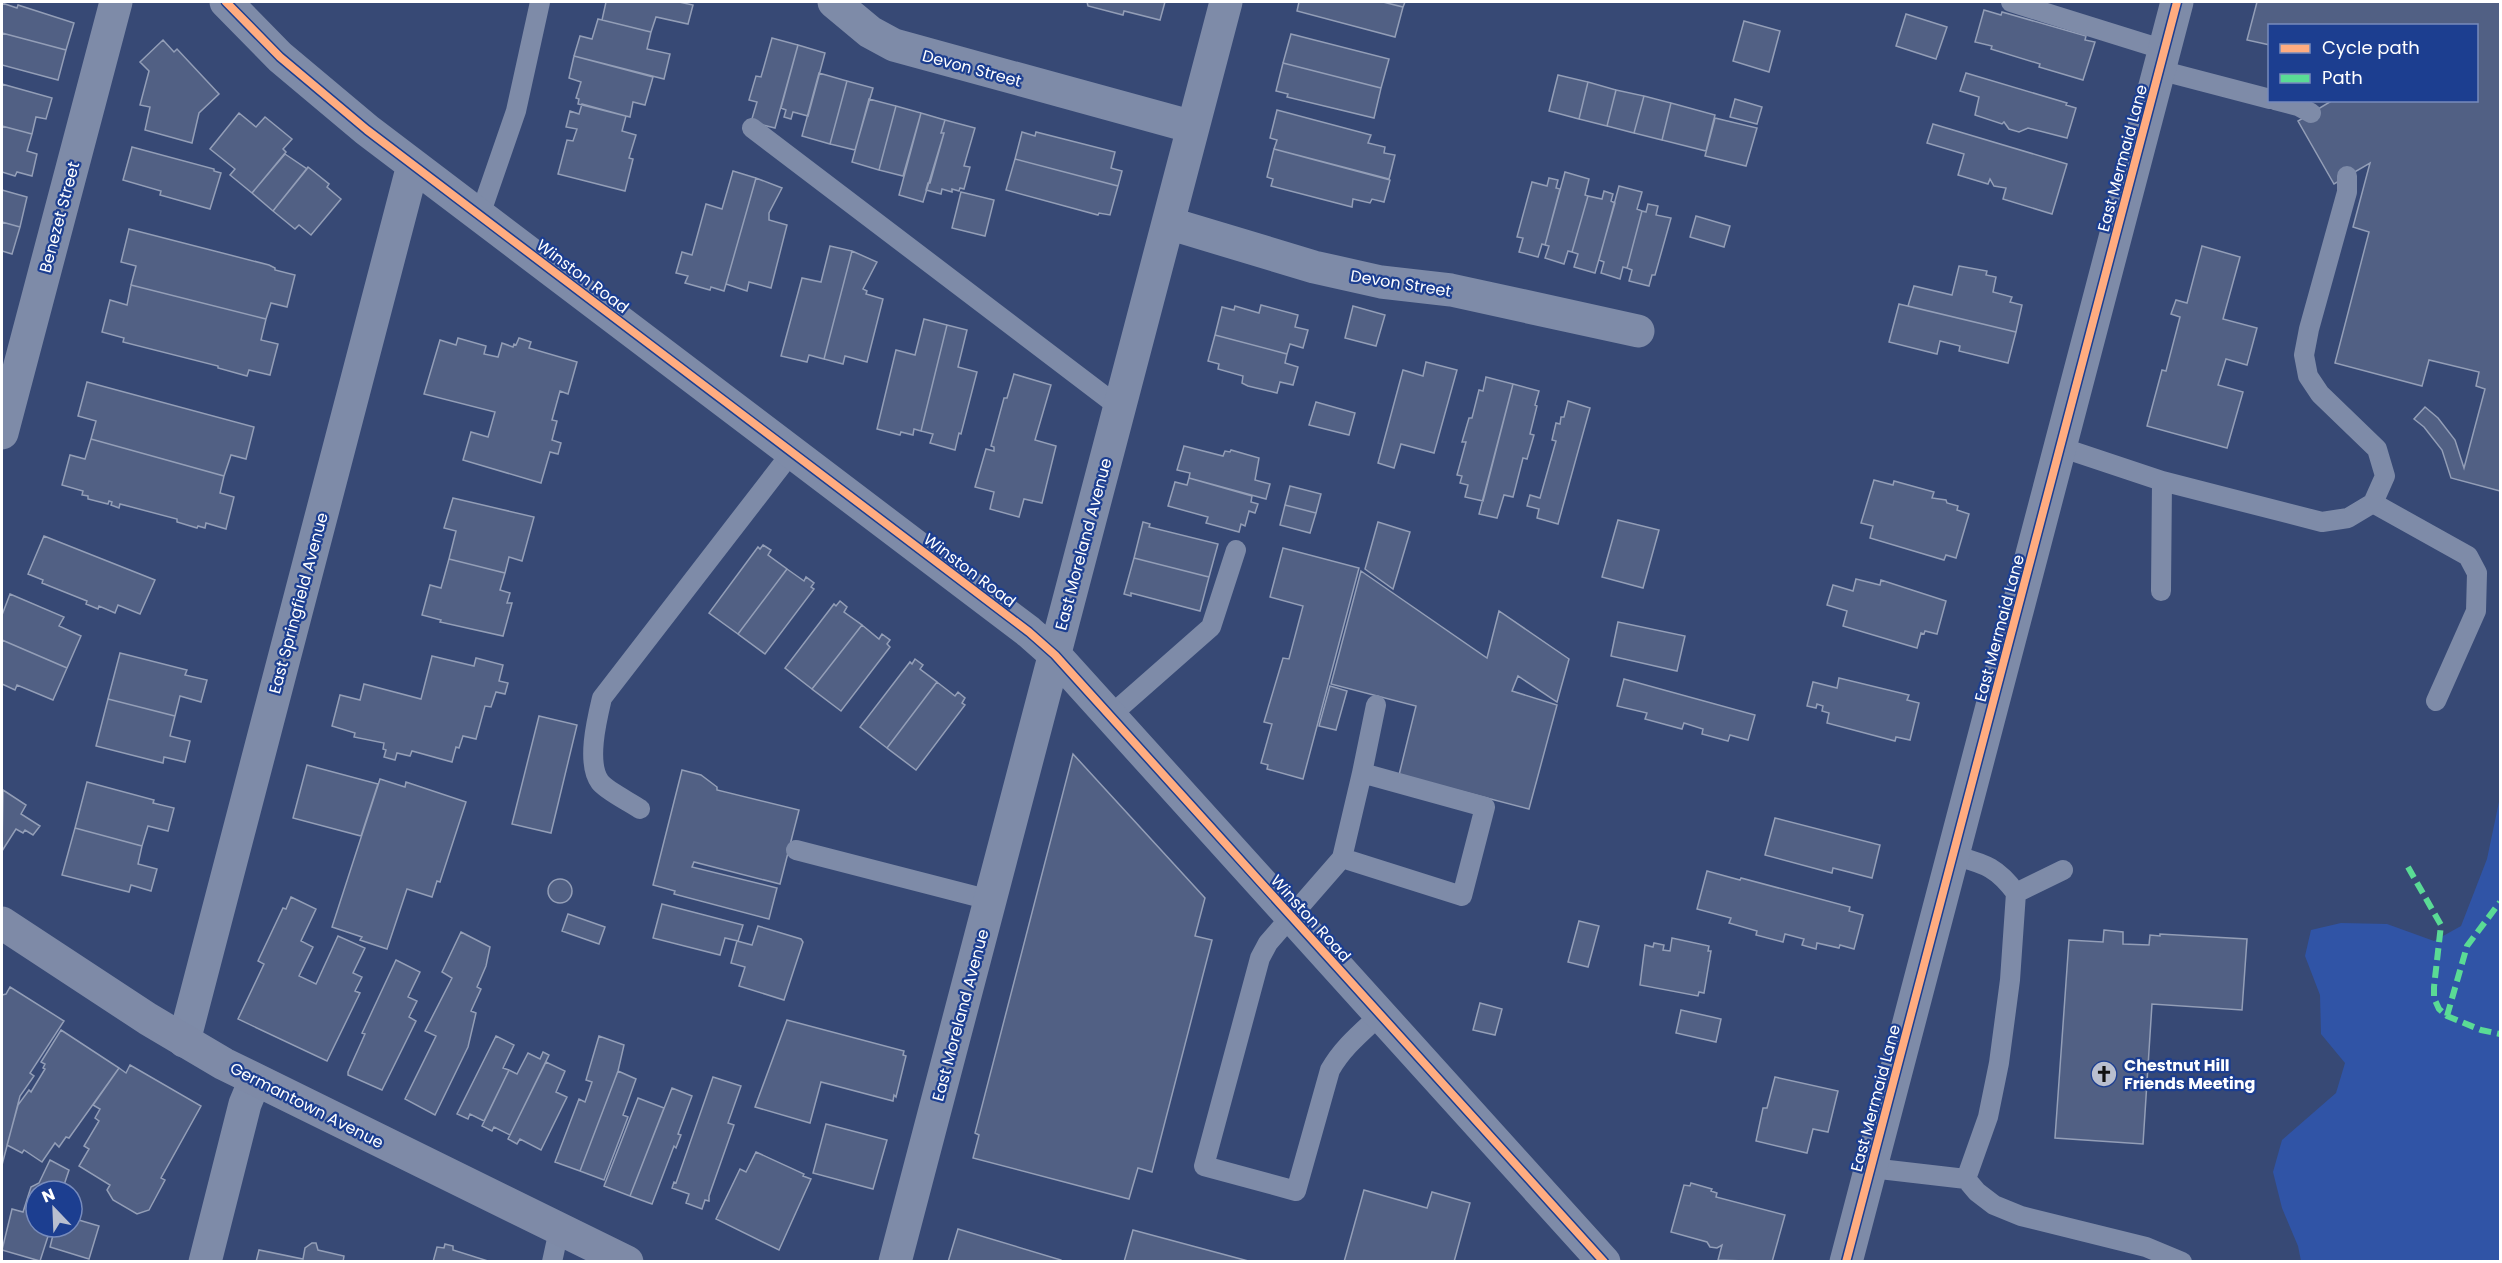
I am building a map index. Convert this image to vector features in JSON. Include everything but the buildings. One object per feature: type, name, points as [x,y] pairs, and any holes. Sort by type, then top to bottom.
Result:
[{"type":"main road","name":"Germantown Avenue","points":[[2,923],[184,1041],[255,1080],[627,1262]]},
{"type":"street","name":"Benezet Street","points":[[2,433],[116,2]]},
{"type":"street","name":"Winston Road","points":[[226,2],[280,57],[320,92],[1029,632],[1055,655],[1604,1262]]},
{"type":"street","name":"Devon Street","points":[[834,2],[870,32],[894,45],[1193,127]]},
{"type":"street","name":"East Moreland Avenue","points":[[895,1262],[1226,2]]},
{"type":"street","name":"East Mermaid Lane","points":[[1846,1262],[2177,2]]},
{"type":"street","name":"East Springfield Avenue","points":[[184,1041],[413,165]]},
{"type":"street","name":"Devon Street","points":[[1168,223],[1314,267],[1381,282],[1451,291],[1638,331]]},
{"type":"street","points":[[205,1262],[245,1104],[255,1080]]},
{"type":"lane","points":[[480,214],[516,111],[540,2]]},
{"type":"lane","points":[[2011,2],[2268,98]]},
{"type":"lane","points":[[2283,102],[2298,106],[2311,113]]},
{"type":"lane","points":[[752,128],[1119,407]]},
{"type":"lane","points":[[2060,447],[2162,481],[2322,522],[2348,518],[2373,503],[2385,476],[2377,449],[2320,394],[2308,376],[2304,355],[2347,192],[2347,176]]},
{"type":"lane","points":[[640,809],[600,782],[593,758],[602,698],[792,452]]},
{"type":"lane","points":[[2161,591],[2162,481]]},
{"type":"lane","points":[[2373,503],[2468,556],[2477,573],[2475,611],[2436,700]]},
{"type":"lane","points":[[1111,715],[1211,627],[1236,550]]},
{"type":"lane","points":[[1376,705],[1342,858],[1293,918],[1268,943],[1253,976],[1204,1166],[1296,1191],[1330,1070],[1349,1043],[1381,1014]]},
{"type":"lane","points":[[1342,858],[1462,896],[1485,807],[1362,772]]},
{"type":"lane","points":[[796,850],[990,900]]},
{"type":"lane","points":[[1953,855],[1984,864],[2002,874],[2016,893],[2010,980],[1999,1064],[1988,1117],[1966,1179]]},
{"type":"lane","points":[[2016,893],[2063,870]]},
{"type":"lane","points":[[1871,1168],[1966,1179],[1977,1192],[1994,1205],[2021,1216],[2146,1247],[2182,1262]]},
{"type":"lane","points":[[552,1262],[559,1230]]},
{"type":"shaded area","points":[[2500,797],[2500,1261],[2301,1261],[2298,1246],[2282,1208],[2273,1172],[2282,1140],[2336,1093],[2345,1063],[2321,1034],[2320,995],[2305,956],[2311,930],[2341,923],[2387,924],[2434,941],[2461,926],[2487,859]]},
{"type":"marked path","points":[[2408,867],[2441,925],[2434,987],[2434,998],[2439,1009],[2447,1016],[2481,1030],[2500,1034]]},
{"type":"marked path","points":[[2447,1016],[2467,946],[2500,902]]},
{"type":"cycle path","points":[[226,2],[280,57],[367,130],[1029,632],[1055,655],[1604,1262]]},
{"type":"cycle path","points":[[1846,1262],[2177,2]]},
{"type":"place","name":"Chestnut Hill Friends Meeting","points":[[2104,1074]]}]
